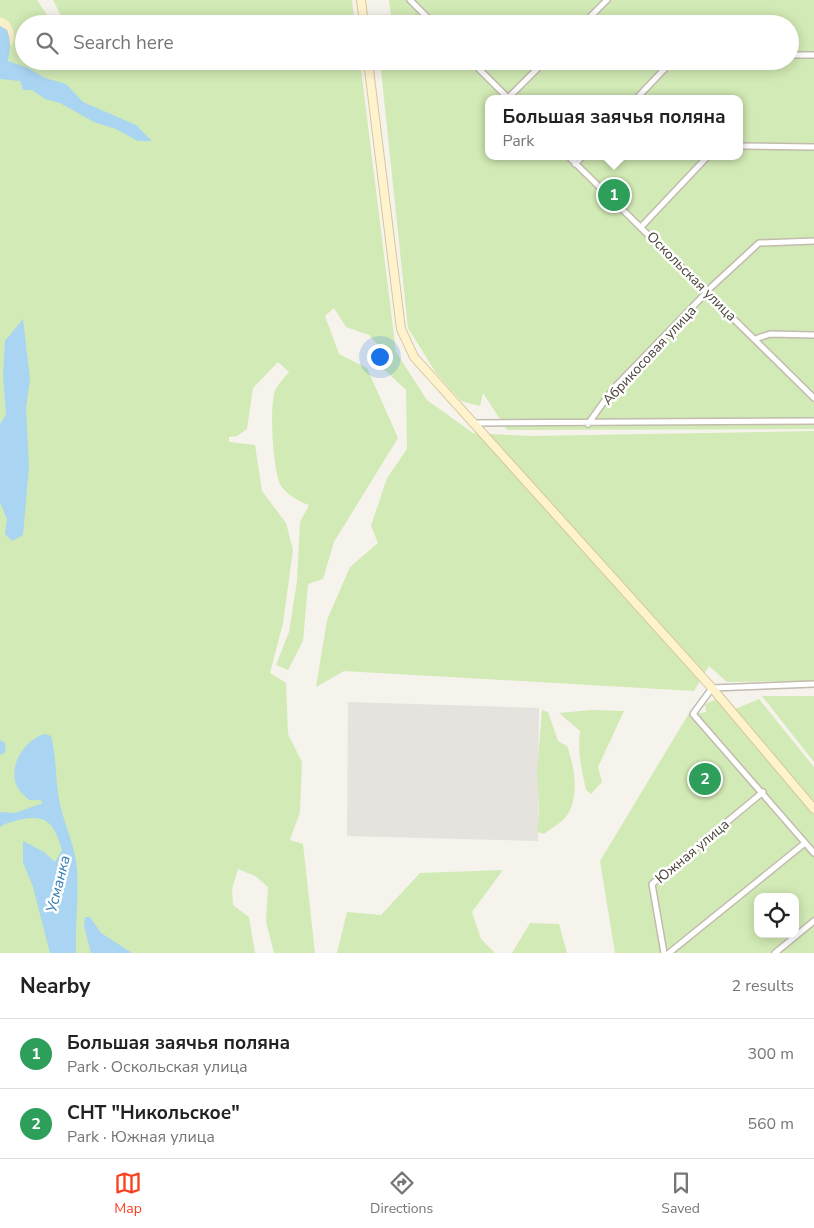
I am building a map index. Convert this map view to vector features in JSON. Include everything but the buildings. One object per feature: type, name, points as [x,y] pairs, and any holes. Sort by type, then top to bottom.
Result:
[{"type":"street","points":[[361,0],[363,15]]},
{"type":"street","points":[[410,0],[425,15]]},
{"type":"street","points":[[592,15],[607,0]]},
{"type":"street","points":[[799,55],[814,55]]},
{"type":"street","points":[[369,70],[401,329],[414,357],[712,688],[814,809]]},
{"type":"street","points":[[480,70],[505,95]]},
{"type":"street","points":[[511,95],[536,70]]},
{"type":"street","points":[[640,95],[663,70]]},
{"type":"street","points":[[743,146],[814,147]]},
{"type":"street","name":"Оскольская улица","points":[[572,160],[814,398]]},
{"type":"street","points":[[576,164],[580,160]]},
{"type":"street","points":[[641,227],[704,160]]},
{"type":"street","name":"Абрикосовая улица","points":[[588,424],[613,389],[704,295],[706,290],[751,248],[759,243],[814,241]]},
{"type":"street","points":[[755,339],[770,334],[814,335]]},
{"type":"street","points":[[474,423],[588,424],[814,421]]},
{"type":"street","points":[[712,688],[814,684]]},
{"type":"street","points":[[712,688],[693,714],[763,792],[814,853]]},
{"type":"street","name":"Южная улица","points":[[664,953],[652,884],[763,792]]},
{"type":"street","points":[[669,953],[805,843]]},
{"type":"street","points":[[775,953],[814,921]]},
{"type":"shaded area","points":[[348,702],[539,708],[538,841],[347,836]]},
{"type":"green space","points":[[0,0],[37,0],[47,15],[15,15],[15,70],[361,70],[396,352],[427,400],[473,433],[530,436],[814,431],[814,681],[727,682],[709,666],[694,691],[344,671],[316,687],[327,620],[350,567],[378,543],[371,526],[387,478],[407,449],[406,390],[371,357],[381,348],[369,335],[346,327],[334,308],[325,316],[339,354],[367,368],[398,438],[334,542],[323,579],[308,584],[303,641],[288,670],[276,665],[289,632],[297,581],[300,522],[309,505],[287,492],[281,486],[278,479],[273,439],[273,399],[276,388],[289,372],[278,362],[253,388],[247,429],[237,436],[229,437],[229,442],[255,445],[262,491],[286,523],[293,550],[283,623],[270,673],[286,683],[288,734],[302,762],[300,812],[290,840],[303,844],[315,953],[274,953],[266,922],[268,887],[255,876],[238,869],[232,889],[233,905],[249,917],[255,953],[0,953]]},
{"type":"green space","points":[[53,0],[352,0],[354,15],[60,15]]},
{"type":"green space","points":[[389,0],[814,0],[814,429],[507,430],[483,393],[480,406],[461,401],[436,373],[408,328],[381,70],[799,70],[799,15],[391,15]]},
{"type":"green space","points":[[762,696],[814,696],[814,762]]},
{"type":"green space","points":[[717,699],[730,711],[759,699],[814,767],[814,953],[615,953],[600,861],[688,715],[706,712],[705,704]]},
{"type":"green space","points":[[542,710],[548,712],[558,741],[567,746],[575,784],[569,813],[561,822],[544,834],[537,832],[539,811],[537,772]]},
{"type":"green space","points":[[591,710],[624,711],[598,767],[602,782],[591,794],[586,790],[582,768],[579,746],[580,731],[559,713]]},
{"type":"green space","points":[[503,870],[472,912],[481,939],[495,953],[337,953],[347,912],[381,915],[420,873]]},
{"type":"green space","points":[[530,923],[559,924],[567,953],[512,953]]},
{"type":"sand","points":[[0,17],[8,22],[13,29],[14,39],[11,47],[7,30],[0,26]]},
{"type":"water","points":[[0,26],[7,30],[10,45],[8,61],[15,63],[15,70],[31,70],[45,78],[66,84],[83,102],[136,125],[152,141],[138,141],[116,129],[94,122],[60,103],[45,99],[32,90],[23,90],[20,81],[0,79]]},
{"type":"water","points":[[23,319],[30,379],[26,408],[29,467],[23,535],[12,541],[5,534],[7,519],[0,502],[0,424],[6,415],[3,374],[5,341]]},
{"type":"water","name":"Усманка","points":[[45,734],[51,736],[60,805],[76,860],[78,890],[76,953],[50,953],[33,887],[23,862],[23,841],[44,852],[55,862],[62,850],[56,833],[48,823],[36,818],[18,820],[0,827],[0,812],[15,813],[43,803],[40,800],[29,800],[21,792],[15,780],[14,772],[16,763],[25,748],[38,737]]},
{"type":"water","points":[[85,917],[90,917],[101,933],[132,953],[91,953],[84,926]]},
{"type":"place","name":"Большая заячья поляна","points":[[614,195]]},
{"type":"place","name":"СНТ \"Никольское\"","points":[[705,779]]}]
